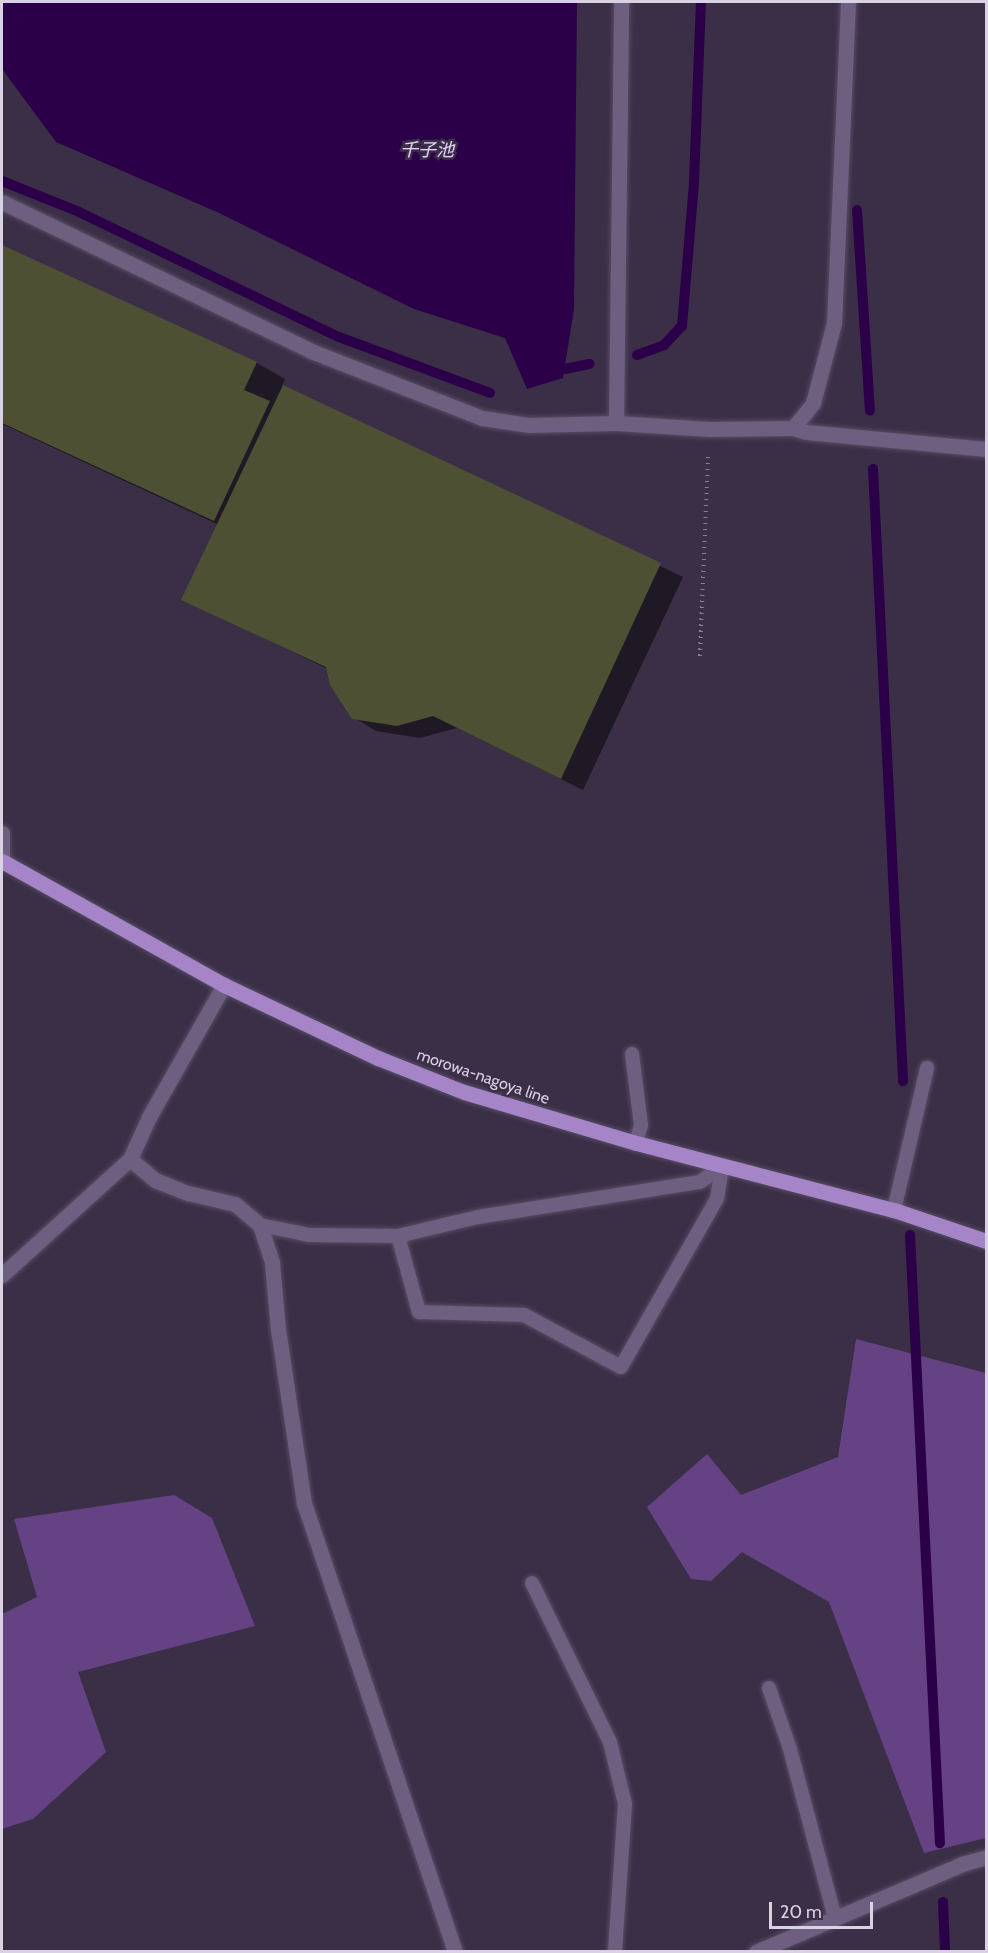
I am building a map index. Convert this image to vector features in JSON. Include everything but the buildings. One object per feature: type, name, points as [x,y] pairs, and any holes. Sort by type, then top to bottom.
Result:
[{"type":"main road","name":"morowa-nagoya line","points":[[2,861],[224,985],[378,1058],[464,1092],[636,1143],[894,1210],[987,1241]]},
{"type":"street","points":[[616,423],[621,2]]},
{"type":"street","points":[[793,428],[813,403],[834,323],[848,2]]},
{"type":"street","points":[[2,202],[311,351],[434,402],[482,418],[529,425],[616,423],[709,429],[793,428],[806,432],[987,449]]},
{"type":"street","points":[[2,833],[2,861]]},
{"type":"street","points":[[2,1275],[130,1159],[149,1117],[224,985]]},
{"type":"street","points":[[130,1159],[155,1180],[188,1193],[235,1204],[260,1226],[272,1263],[278,1329],[304,1503],[455,1952]]},
{"type":"street","points":[[756,1952],[963,1864],[987,1857]]},
{"type":"lane","points":[[632,1054],[641,1125],[636,1143]]},
{"type":"lane","points":[[894,1210],[927,1068]]},
{"type":"lane","points":[[398,1236],[419,1312],[524,1315],[621,1366],[717,1199],[722,1166]]},
{"type":"lane","points":[[260,1226],[309,1235],[398,1236],[478,1217],[700,1182],[722,1166]]},
{"type":"lane","points":[[532,1582],[610,1742],[626,1804],[615,1952]]},
{"type":"lane","points":[[769,1688],[790,1749],[835,1918]]},
{"type":"path","points":[[700,656],[709,429]]},
{"type":"shaded area","points":[[856,1339],[986,1373],[986,1838],[924,1853],[829,1602],[742,1552],[711,1581],[691,1579],[647,1507],[707,1454],[741,1495],[838,1457]]},
{"type":"shaded area","points":[[174,1495],[212,1518],[255,1626],[78,1672],[106,1752],[33,1819],[2,1829],[2,1614],[37,1597],[14,1519]]},
{"type":"water","name":"千子池","points":[[2,2],[577,2],[574,309],[563,378],[527,389],[505,338],[414,309],[219,213],[56,142],[2,69]]},
{"type":"waterway","points":[[637,355],[664,345],[682,326],[694,182],[701,2]]},
{"type":"waterway","points":[[2,181],[79,212],[339,337],[490,393]]},
{"type":"waterway","points":[[857,210],[870,411]]},
{"type":"waterway","points":[[565,369],[589,364]]},
{"type":"waterway","points":[[873,469],[903,1081]]},
{"type":"waterway","points":[[910,1235],[940,1843]]},
{"type":"waterway","points":[[943,1902],[945,1952]]}]
